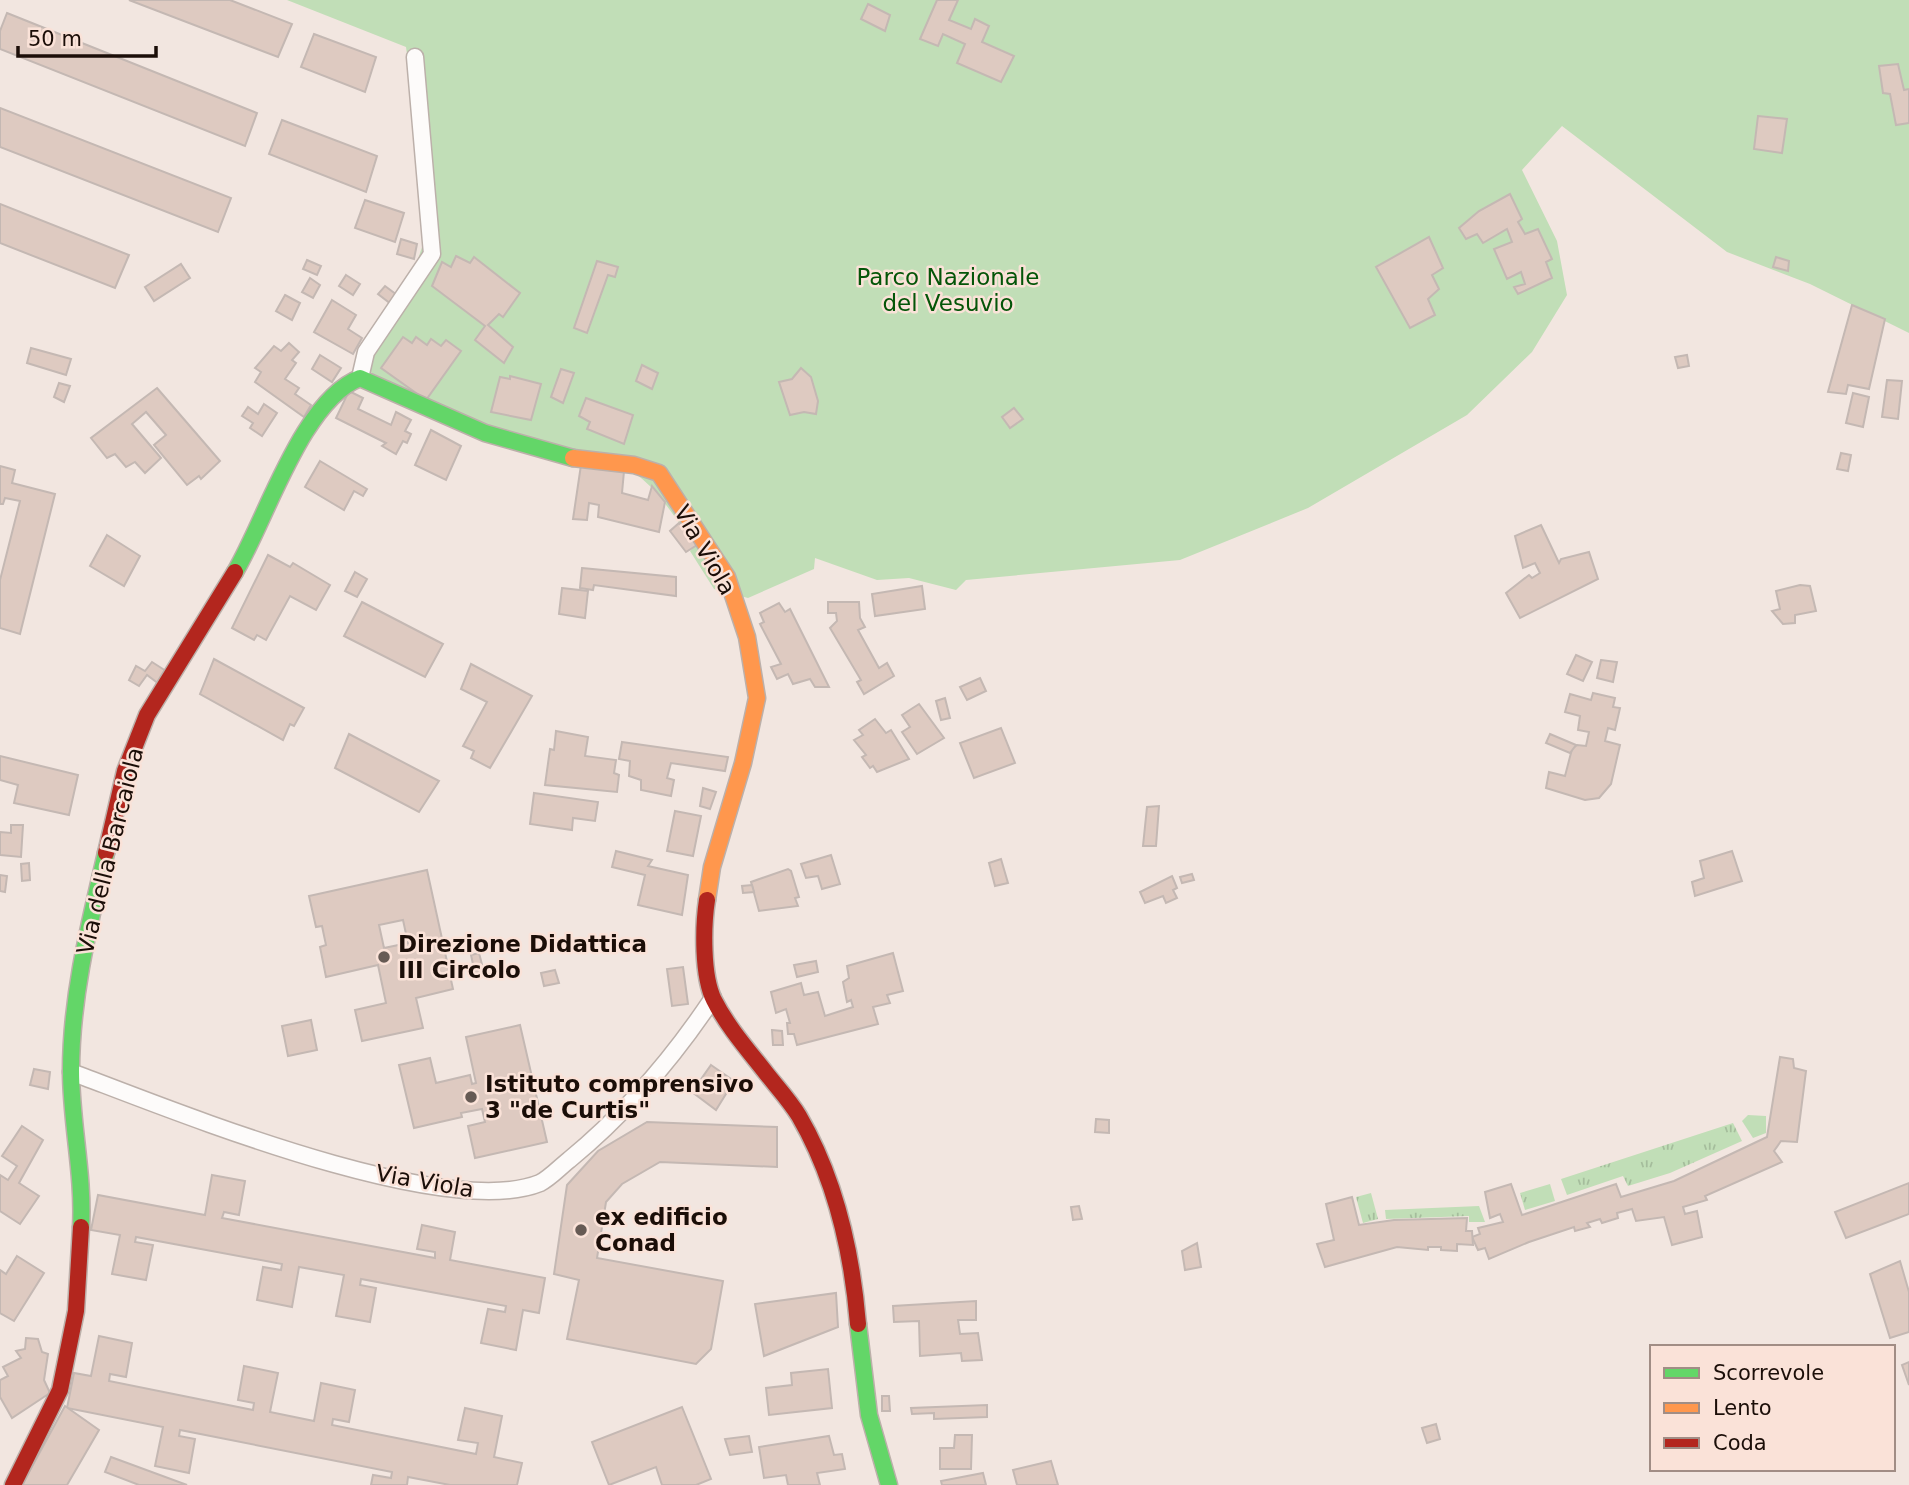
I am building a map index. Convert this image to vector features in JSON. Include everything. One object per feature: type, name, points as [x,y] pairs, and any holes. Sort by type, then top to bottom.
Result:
[{"type":"street","points":[[360,378],[366,352],[432,254],[415,57]]},
{"type":"street","name":"Via Viola","points":[[360,378],[375,382],[433,412],[485,433],[572,458],[634,465],[659,473],[727,577],[747,637],[757,698],[743,763],[712,867],[702,932],[713,998],[745,1046],[798,1114],[825,1170],[841,1219],[855,1290],[861,1367],[869,1415],[890,1485]]},
{"type":"street","name":"Via della Barcaiola","points":[[13,1485],[60,1390],[76,1311],[82,1213],[71,1072],[75,1011],[85,942],[125,771],[147,715],[239,565],[285,468],[324,406],[344,384],[360,378]]},
{"type":"street","name":"Via Viola","points":[[71,1072],[282,1150],[460,1190],[502,1192],[541,1182],[607,1128],[687,1037],[713,998]]},
{"type":"green space","name":"Parco Nazionale del Vesuvio","points":[[287,0],[1909,0],[1909,333],[1810,284],[1727,252],[1562,126],[1522,170],[1557,241],[1567,295],[1532,352],[1467,415],[1308,508],[1180,560],[966,580],[956,590],[909,578],[877,580],[815,558],[814,569],[748,598],[714,589],[690,551],[696,544],[662,499],[637,475],[406,407],[358,359],[403,305],[423,244],[416,118],[406,47]]},
{"type":"green space","points":[[1748,1115],[1766,1116],[1766,1133],[1753,1138],[1742,1121]]},
{"type":"green space","points":[[1733,1123],[1742,1141],[1670,1173],[1628,1186],[1623,1176],[1567,1195],[1561,1179]]},
{"type":"green space","points":[[1550,1184],[1555,1201],[1525,1210],[1520,1193]]},
{"type":"green space","points":[[1371,1193],[1378,1219],[1363,1223],[1356,1197]]},
{"type":"green space","points":[[1479,1206],[1485,1222],[1469,1222],[1469,1216],[1386,1219],[1385,1210]]},
{"type":"building","points":[[129,0],[230,0],[292,24],[278,57]]},
{"type":"building","points":[[937,0],[958,0],[949,20],[971,29],[975,19],[989,26],[982,42],[1014,56],[1001,82],[957,63],[965,44],[943,34],[938,46],[920,39]]},
{"type":"building","points":[[868,4],[890,15],[885,31],[861,19]]},
{"type":"building","points":[[7,13],[257,113],[245,146],[0,49],[0,31]]},
{"type":"building","points":[[314,34],[376,57],[365,92],[301,67]]},
{"type":"building","points":[[1898,64],[1904,90],[1909,89],[1909,123],[1896,125],[1890,94],[1883,93],[1879,66]]},
{"type":"building","points":[[0,108],[231,198],[218,232],[0,147]]},
{"type":"building","points":[[1758,116],[1787,119],[1782,153],[1754,149]]},
{"type":"building","points":[[282,120],[377,156],[366,192],[269,154]]},
{"type":"building","points":[[1510,194],[1522,219],[1518,222],[1525,234],[1538,229],[1552,259],[1546,262],[1552,278],[1518,294],[1514,287],[1525,284],[1521,272],[1507,279],[1494,249],[1512,242],[1507,229],[1483,243],[1477,234],[1466,239],[1459,228],[1479,211]]},
{"type":"building","points":[[365,200],[404,213],[395,242],[355,228]]},
{"type":"building","points":[[0,204],[129,255],[115,288],[0,243]]},
{"type":"building","points":[[1429,237],[1443,268],[1432,275],[1439,289],[1428,299],[1435,315],[1410,328],[1376,267]]},
{"type":"building","points":[[401,239],[417,244],[414,259],[397,254]]},
{"type":"building","points":[[456,256],[470,263],[474,257],[520,293],[503,317],[499,314],[488,325],[513,347],[504,363],[475,340],[485,326],[432,286],[442,262],[451,267]]},
{"type":"building","points":[[1776,257],[1789,261],[1788,271],[1773,267]]},
{"type":"building","points":[[307,260],[321,266],[317,275],[303,269]]},
{"type":"building","points":[[597,261],[618,267],[615,277],[608,275],[587,333],[574,328]]},
{"type":"building","points":[[181,264],[190,278],[154,301],[145,287]]},
{"type":"building","points":[[346,275],[360,284],[353,295],[339,286]]},
{"type":"building","points":[[310,278],[320,285],[313,298],[302,292]]},
{"type":"building","points":[[385,286],[397,295],[391,304],[378,294]]},
{"type":"building","points":[[285,295],[300,303],[292,320],[276,311]]},
{"type":"building","points":[[332,300],[356,315],[348,329],[362,338],[353,354],[314,332]]},
{"type":"building","points":[[1852,305],[1885,319],[1869,389],[1848,385],[1846,394],[1828,392]]},
{"type":"building","points":[[403,337],[412,343],[416,337],[427,345],[431,339],[441,346],[446,340],[461,351],[426,400],[381,368]]},
{"type":"building","points":[[289,343],[299,352],[292,360],[296,363],[285,379],[299,388],[295,394],[311,405],[304,417],[255,382],[261,372],[255,368],[274,346],[281,351]]},
{"type":"building","points":[[31,348],[71,359],[66,375],[27,363]]},
{"type":"building","points":[[320,355],[341,368],[332,382],[312,369]]},
{"type":"building","points":[[1687,355],[1689,366],[1678,368],[1675,357]]},
{"type":"building","points":[[642,365],[658,373],[652,389],[636,381]]},
{"type":"building","points":[[801,368],[811,377],[818,401],[816,414],[804,412],[790,415],[779,382],[792,379]]},
{"type":"building","points":[[561,369],[574,373],[563,403],[551,397]]},
{"type":"building","points":[[510,376],[541,384],[531,420],[491,412],[500,377],[510,379]]},
{"type":"building","points":[[1887,380],[1902,381],[1898,419],[1882,417]]},
{"type":"building","points":[[59,383],[70,386],[64,402],[54,397]]},
{"type":"building","points":[[157,388],[220,461],[201,479],[199,476],[187,485],[154,445],[166,435],[146,412],[132,424],[161,458],[145,473],[135,462],[126,467],[115,454],[107,458],[91,438]]},
{"type":"building","points":[[349,391],[363,398],[358,409],[391,425],[396,412],[411,420],[405,431],[411,434],[407,443],[403,441],[396,454],[382,446],[386,443],[336,418]]},
{"type":"building","points":[[1853,393],[1869,397],[1863,427],[1846,423]]},
{"type":"building","points":[[586,398],[633,415],[624,444],[587,429],[590,422],[579,416]]},
{"type":"building","points":[[264,404],[277,413],[262,436],[250,428],[253,423],[242,416],[248,407],[258,414]]},
{"type":"building","points":[[1014,408],[1023,419],[1010,428],[1002,417]]},
{"type":"building","points":[[431,430],[461,446],[446,480],[415,465]]},
{"type":"building","points":[[1841,453],[1851,455],[1848,471],[1837,469]]},
{"type":"building","points":[[320,461],[367,489],[363,496],[354,491],[344,510],[305,487]]},
{"type":"building","points":[[581,465],[624,471],[622,493],[648,500],[652,486],[665,502],[659,532],[598,517],[599,505],[589,503],[587,520],[573,519]]},
{"type":"building","points":[[0,466],[15,470],[12,483],[55,494],[20,634],[0,628],[0,580],[20,501],[5,498],[3,504],[0,504]]},
{"type":"building","points":[[679,523],[697,545],[686,552],[670,531]]},
{"type":"building","points":[[1541,525],[1559,563],[1561,559],[1589,552],[1598,579],[1520,618],[1506,593],[1529,575],[1532,578],[1540,573],[1535,563],[1523,568],[1515,536]]},
{"type":"building","points":[[107,535],[140,556],[124,586],[90,566]]},
{"type":"building","points":[[268,555],[290,567],[293,563],[330,585],[316,610],[290,596],[266,640],[257,635],[254,640],[232,628]]},
{"type":"building","points":[[582,568],[676,577],[676,596],[594,585],[593,590],[580,588]]},
{"type":"building","points":[[355,572],[367,579],[357,597],[345,591]]},
{"type":"building","points":[[1800,585],[1810,586],[1816,611],[1795,615],[1795,623],[1783,624],[1772,611],[1780,609],[1776,591]]},
{"type":"building","points":[[922,586],[925,609],[875,616],[872,594]]},
{"type":"building","points":[[562,588],[588,591],[585,618],[559,614]]},
{"type":"building","points":[[362,602],[443,644],[425,677],[344,636]]},
{"type":"building","points":[[828,602],[859,602],[860,618],[865,627],[858,630],[879,668],[887,663],[894,676],[864,694],[857,682],[861,680],[830,628],[837,621],[836,613],[828,613]]},
{"type":"building","points":[[779,603],[785,612],[790,609],[829,687],[815,687],[810,679],[793,684],[788,674],[777,679],[771,667],[781,664],[760,624],[764,622],[760,613]]},
{"type":"building","points":[[1576,655],[1592,662],[1583,681],[1567,674]]},
{"type":"building","points":[[214,659],[304,708],[294,726],[290,724],[283,740],[200,694]]},
{"type":"building","points":[[1601,660],[1617,662],[1613,682],[1597,678]]},
{"type":"building","points":[[152,662],[166,671],[159,684],[147,675],[139,686],[129,680],[136,666],[145,671]]},
{"type":"building","points":[[471,664],[532,696],[490,768],[471,758],[474,751],[463,746],[487,702],[461,689]]},
{"type":"building","points":[[980,678],[986,691],[967,700],[960,687]]},
{"type":"building","points":[[1593,693],[1615,698],[1613,707],[1620,708],[1615,730],[1608,728],[1605,741],[1620,745],[1611,784],[1599,798],[1585,800],[1546,788],[1549,772],[1565,776],[1572,749],[1577,745],[1586,746],[1589,732],[1578,730],[1580,716],[1565,712],[1570,694],[1591,700]]},
{"type":"building","points":[[945,698],[950,718],[941,720],[936,701]]},
{"type":"building","points":[[919,704],[944,738],[917,754],[902,732],[910,727],[902,715]]},
{"type":"building","points":[[875,719],[886,733],[891,730],[909,759],[877,772],[873,766],[870,768],[862,757],[866,755],[854,740],[863,735],[859,730]]},
{"type":"building","points":[[1001,728],[1015,763],[974,778],[960,743]]},
{"type":"building","points":[[556,731],[588,737],[585,756],[616,760],[614,773],[619,775],[617,792],[545,785],[550,749],[554,750]]},
{"type":"building","points":[[349,734],[439,781],[419,812],[335,768]]},
{"type":"building","points":[[1550,734],[1576,745],[1570,753],[1546,743]]},
{"type":"building","points":[[622,742],[728,757],[725,771],[671,763],[667,778],[674,780],[671,796],[641,790],[641,780],[629,776],[630,761],[619,759]]},
{"type":"building","points":[[0,756],[78,775],[69,815],[14,803],[18,785],[0,780]]},
{"type":"building","points":[[703,788],[716,792],[710,809],[700,806]]},
{"type":"building","points":[[534,793],[598,802],[595,821],[573,818],[572,830],[530,824]]},
{"type":"building","points":[[1159,806],[1156,846],[1143,846],[1147,807]]},
{"type":"building","points":[[675,811],[701,816],[693,856],[667,851]]},
{"type":"building","points":[[11,825],[23,825],[21,857],[0,855],[0,832],[11,833]]},
{"type":"building","points":[[616,851],[652,860],[648,866],[688,875],[682,915],[638,905],[645,875],[612,867]]},
{"type":"building","points":[[1732,851],[1742,881],[1695,896],[1692,882],[1704,878],[1700,861]]},
{"type":"building","points":[[831,855],[840,884],[822,889],[818,876],[806,878],[801,864]]},
{"type":"building","points":[[1001,859],[1008,883],[995,886],[989,863]]},
{"type":"building","points":[[29,863],[30,880],[22,881],[21,864]]},
{"type":"building","points":[[788,869],[799,897],[795,898],[798,906],[759,911],[751,882]]},
{"type":"building","name":"Direzione Didattica III Circolo","points":[[427,870],[453,989],[416,998],[423,1028],[362,1041],[355,1010],[386,1003],[378,965],[326,977],[320,947],[326,945],[322,926],[316,927],[309,896]],"holes":[[[403,920],[408,943],[384,948],[379,925]]]},
{"type":"building","points":[[1192,874],[1194,880],[1182,883],[1180,877]]},
{"type":"building","points":[[0,875],[7,876],[5,892],[0,891]]},
{"type":"building","points":[[1172,876],[1177,888],[1173,890],[1177,898],[1166,903],[1163,896],[1145,903],[1140,892]]},
{"type":"building","points":[[752,885],[754,892],[743,893],[742,886]]},
{"type":"building","points":[[479,953],[485,976],[476,978],[471,955]]},
{"type":"building","points":[[893,953],[903,991],[887,995],[890,1003],[873,1007],[878,1024],[797,1045],[794,1034],[788,1034],[787,1023],[790,1023],[786,1009],[776,1013],[771,992],[801,983],[804,995],[818,992],[825,1016],[853,1007],[851,1000],[847,1002],[843,982],[849,978],[847,966]]},
{"type":"building","points":[[816,961],[818,972],[797,977],[794,965]]},
{"type":"building","points":[[683,967],[688,1004],[672,1006],[667,969]]},
{"type":"building","points":[[555,970],[559,983],[544,986],[541,973]]},
{"type":"building","points":[[311,1020],[317,1050],[288,1056],[282,1026]]},
{"type":"building","name":"Istituto comprensivo 3 \"de Curtis\"","points":[[520,1025],[547,1142],[475,1158],[468,1126],[485,1122],[482,1109],[461,1113],[462,1117],[414,1128],[399,1065],[430,1058],[436,1083],[470,1075],[472,1084],[476,1083],[466,1037]]},
{"type":"building","points":[[772,1030],[782,1031],[783,1045],[773,1045]]},
{"type":"building","points":[[1780,1057],[1793,1059],[1794,1068],[1806,1071],[1797,1142],[1781,1141],[1774,1151],[1782,1162],[1705,1196],[1707,1200],[1683,1207],[1685,1214],[1697,1211],[1702,1237],[1672,1245],[1664,1217],[1636,1221],[1632,1209],[1617,1213],[1618,1218],[1602,1223],[1600,1219],[1587,1223],[1590,1227],[1575,1231],[1574,1227],[1489,1259],[1485,1248],[1478,1250],[1472,1237],[1480,1234],[1478,1228],[1503,1222],[1500,1214],[1490,1218],[1485,1192],[1511,1184],[1522,1215],[1616,1184],[1621,1197],[1674,1181],[1767,1137]]},
{"type":"building","points":[[711,1065],[734,1081],[716,1110],[692,1092]]},
{"type":"building","points":[[34,1069],[50,1072],[48,1089],[30,1085]]},
{"type":"building","points":[[1096,1119],[1109,1120],[1109,1133],[1095,1132]]},
{"type":"building","name":"ex edificio Conad","points":[[647,1122],[777,1127],[777,1167],[660,1162],[622,1184],[606,1202],[597,1258],[723,1281],[711,1349],[696,1364],[567,1339],[579,1280],[554,1274],[567,1185],[598,1151]]},
{"type":"building","points":[[22,1126],[43,1140],[19,1183],[39,1196],[20,1224],[0,1211],[0,1175],[8,1180],[17,1166],[2,1156]]},
{"type":"building","points":[[212,1175],[245,1181],[239,1215],[224,1212],[222,1218],[435,1258],[435,1252],[417,1249],[422,1225],[455,1232],[450,1260],[545,1278],[539,1313],[523,1310],[516,1350],[481,1343],[488,1309],[505,1312],[506,1306],[361,1279],[360,1285],[376,1288],[370,1322],[336,1316],[344,1275],[299,1267],[292,1307],[257,1300],[263,1267],[281,1270],[282,1264],[136,1237],[135,1242],[153,1245],[146,1280],[112,1274],[120,1235],[91,1230],[98,1195],[205,1215]]},
{"type":"building","points":[[1909,1183],[1909,1214],[1846,1238],[1835,1212]]},
{"type":"building","points":[[1352,1197],[1359,1225],[1394,1220],[1467,1218],[1466,1231],[1472,1231],[1473,1245],[1457,1244],[1457,1251],[1441,1250],[1441,1247],[1428,1247],[1428,1250],[1397,1247],[1325,1267],[1317,1244],[1334,1240],[1326,1204]]},
{"type":"building","points":[[1079,1206],[1082,1219],[1073,1220],[1071,1207]]},
{"type":"building","points":[[1197,1243],[1201,1267],[1185,1270],[1182,1251]]},
{"type":"building","points":[[17,1256],[44,1273],[14,1321],[0,1313],[0,1270],[6,1274]]},
{"type":"building","points":[[1900,1261],[1909,1292],[1909,1332],[1890,1338],[1870,1274]]},
{"type":"building","points":[[836,1293],[838,1327],[764,1356],[755,1304]]},
{"type":"building","points":[[976,1301],[976,1320],[958,1320],[960,1334],[978,1333],[982,1360],[962,1361],[961,1353],[920,1356],[919,1321],[894,1322],[893,1306]]},
{"type":"building","points":[[99,1336],[132,1343],[126,1377],[110,1374],[109,1381],[253,1410],[254,1403],[238,1400],[244,1366],[278,1373],[270,1412],[314,1421],[321,1383],[355,1390],[349,1422],[333,1419],[332,1425],[476,1454],[478,1443],[458,1440],[465,1408],[502,1416],[494,1457],[522,1463],[517,1485],[450,1485],[408,1477],[407,1485],[371,1485],[373,1475],[391,1478],[392,1472],[180,1430],[179,1436],[195,1439],[189,1473],[155,1466],[163,1427],[67,1408],[74,1373],[91,1376]]},
{"type":"building","points":[[26,1338],[38,1339],[42,1352],[48,1354],[44,1380],[50,1393],[12,1418],[0,1397],[0,1380],[8,1376],[3,1367],[21,1358],[16,1351],[25,1349]]},
{"type":"building","points":[[1909,1362],[1909,1385],[1902,1365]]},
{"type":"building","points":[[828,1369],[832,1408],[769,1415],[766,1388],[792,1385],[791,1373]]},
{"type":"building","points":[[882,1396],[889,1396],[890,1411],[882,1411]]},
{"type":"building","points":[[987,1405],[987,1417],[934,1419],[934,1413],[912,1414],[911,1408]]},
{"type":"building","points":[[65,1406],[99,1430],[67,1485],[22,1485]]},
{"type":"building","points":[[682,1407],[711,1479],[696,1485],[662,1485],[656,1467],[609,1485],[592,1442]]},
{"type":"building","points":[[1436,1424],[1440,1439],[1427,1443],[1422,1428]]},
{"type":"building","points":[[955,1435],[972,1435],[971,1469],[940,1469],[940,1448],[954,1448]]},
{"type":"building","points":[[749,1436],[752,1452],[730,1455],[725,1439]]},
{"type":"building","points":[[829,1436],[834,1455],[842,1454],[845,1469],[817,1473],[820,1485],[788,1485],[786,1475],[764,1478],[759,1447]]},
{"type":"building","points":[[111,1457],[187,1485],[139,1485],[105,1472]]},
{"type":"building","points":[[1051,1461],[1058,1485],[1017,1485],[1013,1470]]},
{"type":"building","points":[[983,1473],[986,1485],[942,1485],[941,1481]]},
{"type":"traffic: fast","points":[[235,572],[303,435],[320,410],[339,391],[360,378],[485,433],[573,458]]},
{"type":"traffic: fast","points":[[81,1227],[81,1188],[71,1071],[72,1043],[82,961],[106,853]]},
{"type":"traffic: fast","points":[[858,1324],[869,1415],[889,1485]]},
{"type":"traffic: slow","points":[[573,458],[634,465],[659,473],[727,577],[747,637],[757,698],[743,763],[712,867],[707,900]]},
{"type":"traffic: jam","points":[[106,853],[125,771],[147,715],[235,572]]},
{"type":"traffic: jam","points":[[707,900],[704,951],[710,990],[725,1019],[792,1105],[812,1140],[840,1216],[858,1324]]},
{"type":"traffic: jam","points":[[13,1485],[60,1390],[76,1311],[81,1227]]},
{"type":"place","name":"Direzione Didattica III Circolo","points":[[384,957]]},
{"type":"place","name":"Istituto comprensivo 3 \"de Curtis\"","points":[[471,1097]]},
{"type":"place","name":"ex edificio Conad","points":[[581,1230]]}]
